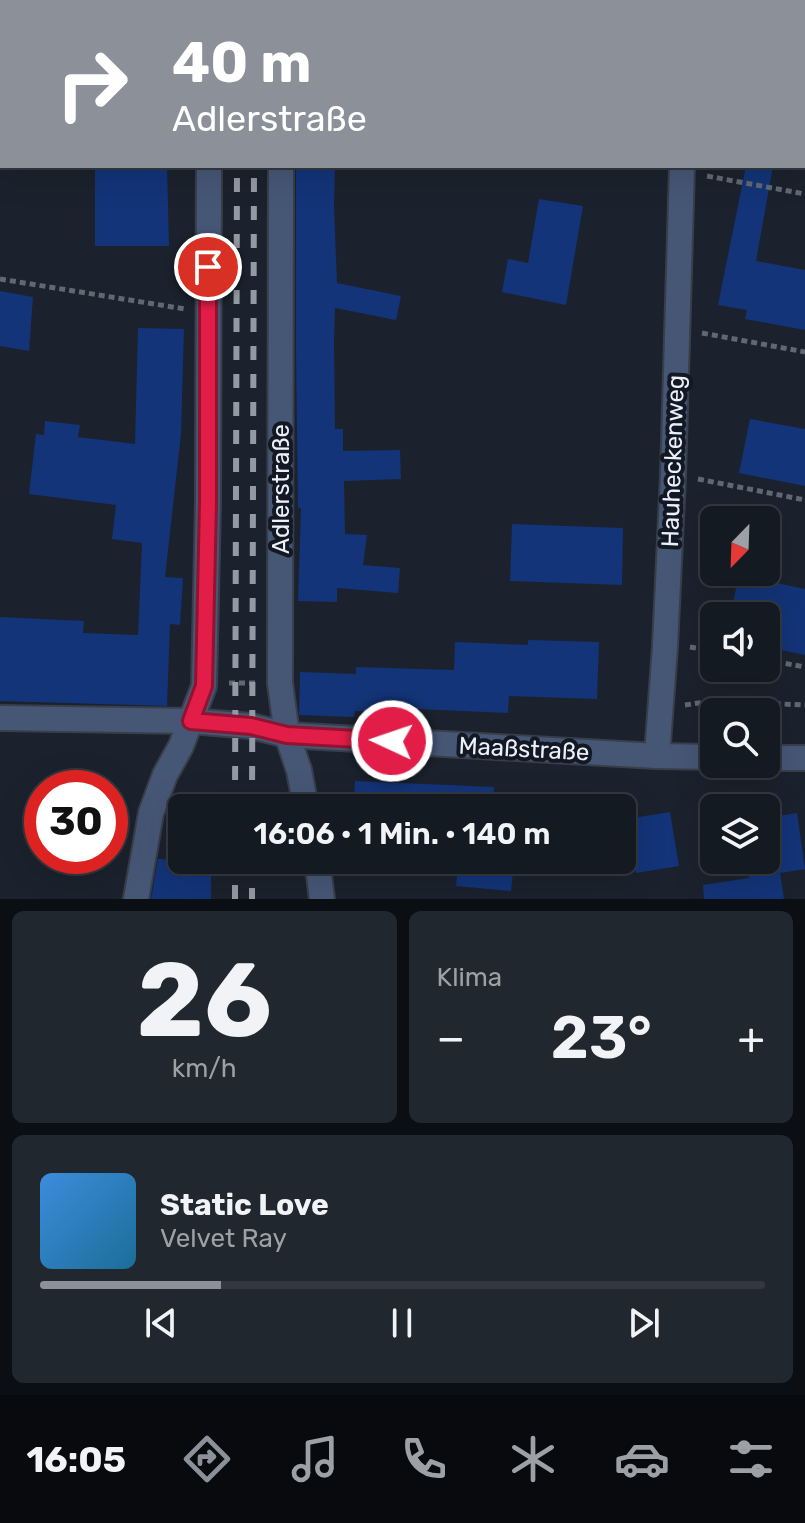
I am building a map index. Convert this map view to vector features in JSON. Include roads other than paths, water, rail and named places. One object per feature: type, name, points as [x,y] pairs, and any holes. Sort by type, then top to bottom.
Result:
[{"type":"street","points":[[136,899],[151,813],[165,775],[181,746],[182,722],[204,686],[209,168]]},
{"type":"street","name":"Adlerstraße","points":[[281,168],[280,683],[287,735],[303,794]]},
{"type":"street","name":"Hauheckenweg","points":[[657,756],[673,476],[682,170]]},
{"type":"street","name":"Maaßstraße","points":[[0,718],[182,722],[251,726],[287,735],[700,757]]},
{"type":"street","points":[[780,758],[805,758]]},
{"type":"street","points":[[319,874],[322,899]]},
{"type":"railway","points":[[235,794],[237,168]]},
{"type":"railway","points":[[252,794],[254,168]]},
{"type":"railway","points":[[235,874],[235,899]]},
{"type":"railway","points":[[252,874],[252,899]]}]
